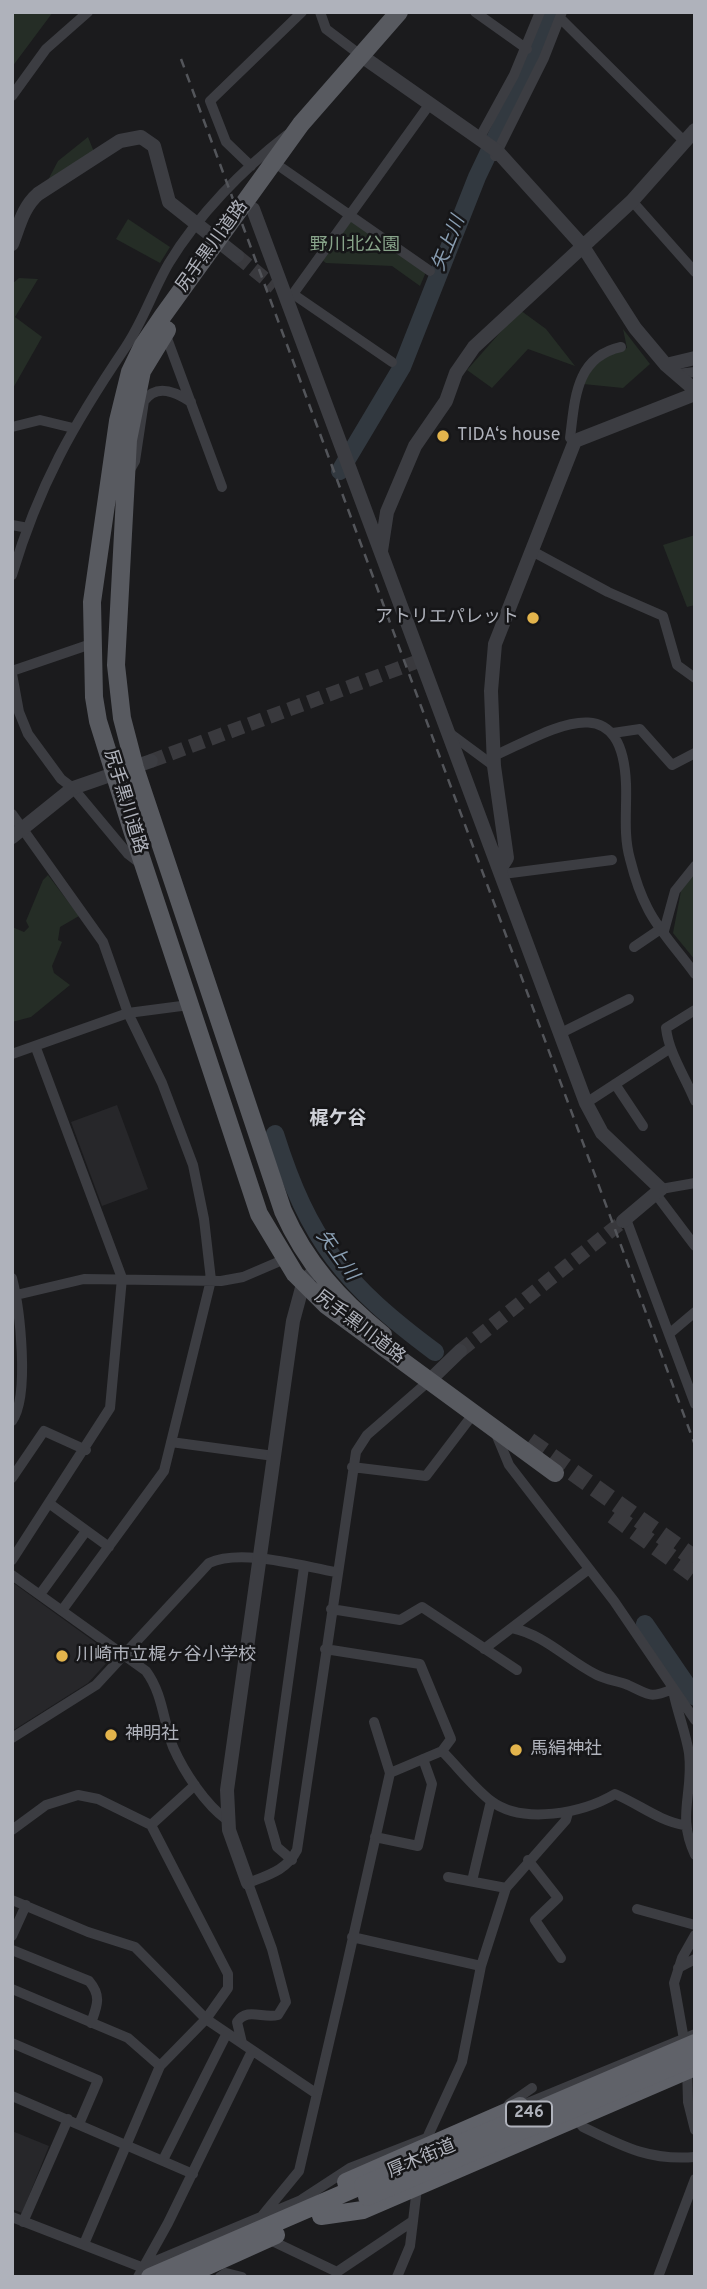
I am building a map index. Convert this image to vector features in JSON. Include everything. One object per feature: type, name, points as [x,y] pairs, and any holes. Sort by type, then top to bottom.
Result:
[{"type":"highway","name":"厚木街道","points":[[365,2191],[692,2039]]},
{"type":"highway","name":"厚木街道","points":[[142,2273],[320,2210],[692,2065]]},
{"type":"highway","points":[[320,2210],[363,2210],[577,2120],[692,2065]]},
{"type":"highway","points":[[320,2210],[348,2180],[519,2103]]},
{"type":"highway","name":"厚木街道","points":[[192,2275],[268,2239],[320,2210]]},
{"type":"main road","name":"尻手黒川道路","points":[[399,12],[282,168],[165,332],[142,371],[128,440],[117,665],[122,718],[143,764],[283,1211],[297,1242],[315,1269],[350,1308],[474,1413],[555,1473]]},
{"type":"main road","name":"尻手黒川道路","points":[[363,57],[301,124],[227,248],[143,345],[130,372],[123,395],[92,602],[91,644],[98,721],[259,1214],[285,1259],[303,1284],[340,1317],[529,1441]]},
{"type":"street","points":[[12,96],[46,49],[88,12]]},
{"type":"street","points":[[251,166],[226,142],[210,101],[302,12]]},
{"type":"street","points":[[320,12],[326,29],[496,154],[582,245],[635,328],[695,392],[575,441],[495,644],[491,691],[494,761],[507,858],[502,872]]},
{"type":"street","points":[[475,12],[527,49]]},
{"type":"street","points":[[479,139],[527,49],[541,12]]},
{"type":"street","points":[[496,154],[544,58],[561,15],[685,142]]},
{"type":"street","points":[[290,295],[429,105]]},
{"type":"street","points":[[12,575],[47,475],[111,365],[126,347],[171,260],[251,166],[301,124]]},
{"type":"street","points":[[381,552],[387,512],[415,446],[446,401],[456,373],[482,339],[632,201],[695,130]]},
{"type":"street","points":[[12,244],[30,201],[49,185],[120,142],[134,137],[148,140],[154,146],[164,194],[177,210],[227,248]]},
{"type":"street","points":[[282,168],[430,271]]},
{"type":"street","points":[[632,201],[695,272]]},
{"type":"street","points":[[253,209],[290,295],[419,661],[502,872],[586,1104],[602,1133],[658,1191],[695,1246]]},
{"type":"street","points":[[275,287],[392,362]]},
{"type":"street","points":[[165,332],[222,486]]},
{"type":"street","points":[[570,438],[581,378],[597,355],[621,347]]},
{"type":"street","points":[[671,369],[694,361]]},
{"type":"street","points":[[111,365],[130,372]]},
{"type":"street","points":[[127,475],[135,461],[144,401],[149,394],[164,390],[177,392],[191,402]]},
{"type":"street","points":[[12,427],[40,420],[73,428]]},
{"type":"street","points":[[12,525],[28,528]]},
{"type":"street","points":[[532,551],[608,592],[663,616],[677,665],[695,678]]},
{"type":"street","points":[[91,644],[12,673],[19,712],[28,734],[61,779],[73,788],[128,854],[144,866]]},
{"type":"street","points":[[494,761],[571,722],[601,725],[613,733],[626,781],[625,830],[629,857],[648,910],[695,974]]},
{"type":"street","points":[[613,733],[640,729],[673,765],[695,753]]},
{"type":"street","points":[[448,732],[494,761]]},
{"type":"street","points":[[18,833],[73,788],[143,764]]},
{"type":"street","points":[[12,814],[18,833],[103,942],[128,1013],[162,1083],[193,1165],[204,1219],[211,1280],[164,1471],[63,1609]]},
{"type":"street","points":[[502,872],[612,860]]},
{"type":"street","points":[[634,947],[663,930],[675,891],[695,866]]},
{"type":"street","points":[[559,1034],[629,999]]},
{"type":"street","points":[[12,1054],[37,1048],[128,1013],[189,1005]]},
{"type":"street","points":[[695,1010],[666,1028],[669,1049],[682,1068],[695,1101]]},
{"type":"street","points":[[12,1560],[86,1450],[110,1408],[122,1278],[37,1048]]},
{"type":"street","points":[[586,1104],[669,1049]]},
{"type":"street","points":[[615,1084],[643,1126]]},
{"type":"street","points":[[695,1183],[658,1191],[624,1220],[695,1404]]},
{"type":"street","points":[[14,1295],[84,1279],[211,1280],[243,1277],[285,1259]]},
{"type":"street","points":[[242,2043],[237,2022],[240,2017],[248,2013],[270,2017],[278,2015],[286,2002],[272,1949],[247,1883],[228,1820],[227,1790],[293,1321],[303,1284],[315,1269]]},
{"type":"street","points":[[12,1278],[21,1392],[18,1413],[12,1421]]},
{"type":"street","points":[[669,1334],[695,1312]]},
{"type":"street","points":[[247,1883],[282,1868],[292,1860],[301,1829],[312,1717],[326,1649],[352,1467],[360,1443],[460,1351]]},
{"type":"street","points":[[352,1467],[426,1476],[474,1413]]},
{"type":"street","points":[[493,1428],[509,1465],[589,1569],[695,1720]]},
{"type":"street","points":[[12,1478],[44,1431],[86,1450]]},
{"type":"street","points":[[171,1442],[274,1456]]},
{"type":"street","points":[[50,1504],[109,1547]]},
{"type":"street","points":[[41,1593],[86,1531]]},
{"type":"street","points":[[12,1738],[96,1685],[209,1563],[221,1558],[260,1560],[336,1572]]},
{"type":"street","points":[[292,1860],[278,1847],[269,1819],[303,1567]]},
{"type":"street","points":[[484,1649],[589,1569]]},
{"type":"street","points":[[12,1575],[124,1654],[155,1683],[174,1749],[211,1808],[228,1820]]},
{"type":"street","points":[[331,1609],[400,1620],[422,1607],[517,1670]]},
{"type":"street","points":[[512,1628],[526,1631],[553,1646],[597,1676],[629,1686],[642,1694],[656,1696],[673,1689]]},
{"type":"street","points":[[326,1649],[420,1664],[451,1739],[442,1751],[390,1773]]},
{"type":"street","points":[[673,1689],[689,1751],[690,1779],[684,1825],[695,1855]]},
{"type":"street","points":[[260,2218],[299,2171],[317,2094],[390,1773],[374,1722]]},
{"type":"street","points":[[442,1751],[491,1801],[516,1812],[568,1813],[615,1794],[653,1813],[664,1822],[684,1825]]},
{"type":"street","points":[[375,1837],[418,1846],[432,1784],[423,1759]]},
{"type":"street","points":[[151,1825],[195,1785]]},
{"type":"street","points":[[12,1830],[46,1805],[78,1795],[98,1799],[151,1825],[228,1974],[228,1988],[206,2019],[160,2066],[84,2244]]},
{"type":"street","points":[[472,1881],[491,1801]]},
{"type":"street","points":[[142,2273],[301,2200],[350,2168],[427,2137],[462,2062],[481,1966],[506,1888],[566,1820],[568,1813]]},
{"type":"street","points":[[528,1860],[558,1898],[534,1918],[561,1958]]},
{"type":"street","points":[[448,1877],[506,1888]]},
{"type":"street","points":[[12,1900],[88,1932],[135,1947],[206,2019],[317,2094]]},
{"type":"street","points":[[12,1936],[26,1905]]},
{"type":"street","points":[[637,1909],[695,1925]]},
{"type":"street","points":[[695,1935],[678,1968],[674,1983],[692,2039],[688,2102],[695,2130]]},
{"type":"street","points":[[352,1937],[481,1966]]},
{"type":"street","points":[[12,1950],[89,1981],[97,1990],[99,2001],[91,2022]]},
{"type":"street","points":[[678,1968],[695,1959]]},
{"type":"street","points":[[12,1989],[128,2038],[160,2066]]},
{"type":"street","points":[[163,2160],[227,2033]]},
{"type":"street","points":[[455,2127],[692,2039]]},
{"type":"street","points":[[12,2043],[98,2080],[79,2124]]},
{"type":"street","points":[[142,2273],[253,2051]]},
{"type":"street","points":[[519,2103],[532,2088]]},
{"type":"street","points":[[12,2096],[193,2174]]},
{"type":"street","points":[[519,2103],[535,2137]]},
{"type":"street","points":[[23,2222],[68,2119]]},
{"type":"street","points":[[577,2120],[583,2127],[634,2152],[669,2157],[695,2157]]},
{"type":"street","points":[[658,2277],[695,2179]]},
{"type":"street","points":[[397,2277],[410,2246],[417,2188]]},
{"type":"street","points":[[12,2217],[84,2244],[142,2273]]},
{"type":"street","points":[[268,2239],[337,2272],[413,2221]]},
{"type":"street","points":[[220,2277],[226,2273],[242,2277]]},
{"type":"shaded area","points":[[117,1105],[148,1189],[102,1206],[71,1122]]},
{"type":"shaded area","name":"川崎市立梶ヶ谷小学校","points":[[12,1582],[110,1653],[111,1658],[88,1683],[12,1731]]},
{"type":"shaded area","points":[[12,2131],[49,2146],[22,2213],[12,2209]]},
{"type":"green space","points":[[16,12],[53,12],[12,67],[12,16]]},
{"type":"green space","points":[[88,137],[94,152],[48,180],[58,161]]},
{"type":"green space","points":[[128,219],[170,247],[160,263],[116,239]]},
{"type":"green space","name":"野川北公園","points":[[351,221],[426,272],[420,286],[392,266],[326,263],[322,260]]},
{"type":"green space","points":[[19,278],[38,279],[15,317],[42,337],[12,390],[12,284]]},
{"type":"green space","points":[[520,310],[546,329],[575,366],[528,349],[492,388],[467,370]]},
{"type":"green space","points":[[623,329],[650,364],[623,388],[583,384],[599,358],[627,348]]},
{"type":"green space","points":[[695,535],[695,605],[687,607],[663,545]]},
{"type":"green space","points":[[695,871],[695,960],[673,933],[681,891]]},
{"type":"green space","points":[[48,875],[79,916],[60,927],[58,940],[62,942],[52,966],[54,973],[70,985],[31,1017],[12,1022],[12,927],[24,932],[29,927],[26,921],[43,880]]},
{"type":"waterway","name":"矢上川","points":[[340,471],[402,367],[477,177],[538,49],[551,12]]},
{"type":"waterway","name":"矢上川","points":[[275,1134],[302,1204],[334,1258],[377,1305],[435,1352]]},
{"type":"waterway","name":"矢上川","points":[[645,1624],[695,1697]]},
{"type":"tunnel","points":[[237,256],[275,287]]},
{"type":"tunnel","points":[[151,761],[416,662]]},
{"type":"tunnel","points":[[460,1351],[623,1221]]},
{"type":"tunnel","points":[[529,1441],[695,1559]]},
{"type":"tunnel","points":[[613,1515],[695,1575]]},
{"type":"railway","points":[[181,59],[695,1445]]},
{"type":"place","name":"TIDA‘s house","points":[[443,436]]},
{"type":"place","name":"アトリエパレット","points":[[533,618]]},
{"type":"place","name":"川崎市立梶ヶ谷小学校","points":[[62,1656]]},
{"type":"place","name":"神明社","points":[[111,1735]]},
{"type":"place","name":"馬絹神社","points":[[516,1750]]},
{"type":"district","name":"梶ケ谷","points":[[338,1120]]}]
